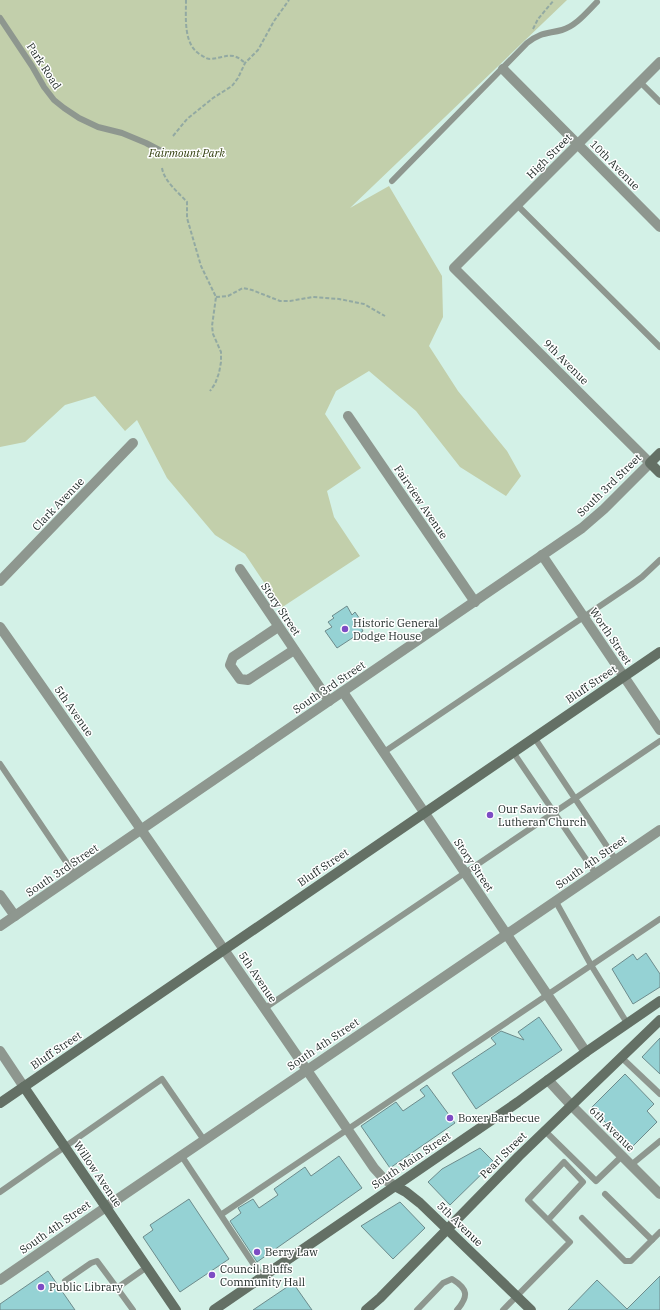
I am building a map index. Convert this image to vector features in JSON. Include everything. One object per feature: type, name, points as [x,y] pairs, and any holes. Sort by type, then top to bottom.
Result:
[{"type":"main road","name":"South 3rd Street","points":[[650,463],[660,453]]},
{"type":"main road","name":"9th Avenue","points":[[650,463],[660,473]]},
{"type":"main road","name":"Bluff Street","points":[[0,1103],[660,652]]},
{"type":"main road","name":"South Main Street","points":[[214,1310],[660,1001]]},
{"type":"main road","name":"Pearl Street","points":[[366,1310],[380,1298],[570,1105],[622,1058],[660,1020]]},
{"type":"main road","name":"Willow Avenue","points":[[24,1086],[176,1310]]},
{"type":"main road","name":"5th Avenue","points":[[395,1186],[416,1199],[531,1310]]},
{"type":"street","name":"High Street","points":[[454,268],[660,62]]},
{"type":"street","name":"10th Avenue","points":[[503,69],[660,227]]},
{"type":"street","name":"9th Avenue","points":[[454,268],[650,463]]},
{"type":"street","name":"Fairview Avenue","points":[[348,416],[475,602]]},
{"type":"street","name":"Clark Avenue","points":[[0,581],[133,443]]},
{"type":"street","name":"South 3rd Street","points":[[0,926],[582,528],[604,509],[650,463]]},
{"type":"street","name":"Worth Street","points":[[542,555],[660,730]]},
{"type":"street","name":"Story Street","points":[[240,569],[329,702]]},
{"type":"street","name":"5th Avenue","points":[[0,626],[142,829],[347,1130],[374,1168],[384,1179],[395,1186]]},
{"type":"street","points":[[278,627],[233,657],[230,665],[240,679],[248,680],[294,650]]},
{"type":"street","name":"Story Street","points":[[343,692],[586,1052]]},
{"type":"street","name":"South 4th Street","points":[[0,1280],[181,1155],[660,830]]},
{"type":"street","points":[[0,895],[15,916]]},
{"type":"street","name":"Willow Avenue","points":[[0,1051],[24,1086]]},
{"type":"street","name":"6th Avenue","points":[[548,1080],[570,1105],[660,1194]]},
{"type":"lane","points":[[392,181],[527,43],[534,37],[541,34],[562,30],[572,26],[597,2]]},
{"type":"lane","name":"Park Road","points":[[0,18],[44,87],[54,100],[79,118],[98,127],[122,133],[167,154]]},
{"type":"lane","points":[[640,82],[660,102]]},
{"type":"lane","points":[[517,205],[660,347]]},
{"type":"lane","points":[[384,752],[642,577],[660,560]]},
{"type":"lane","points":[[534,737],[616,860]]},
{"type":"lane","points":[[265,1008],[660,741]]},
{"type":"lane","points":[[513,752],[596,874]]},
{"type":"lane","points":[[0,764],[75,875]]},
{"type":"lane","points":[[556,902],[591,965],[627,1023]]},
{"type":"lane","points":[[222,1214],[660,919]]},
{"type":"lane","points":[[622,1058],[660,1094]]},
{"type":"lane","points":[[0,1192],[162,1079],[204,1140]]},
{"type":"lane","points":[[545,1131],[596,1181],[622,1156]]},
{"type":"lane","points":[[631,1165],[660,1141]]},
{"type":"lane","points":[[181,1155],[222,1214],[262,1277]]},
{"type":"lane","points":[[503,1310],[570,1242],[548,1220],[528,1200],[564,1162],[583,1182],[548,1220]]},
{"type":"lane","points":[[605,1194],[652,1240]]},
{"type":"lane","points":[[582,1218],[625,1260],[631,1261],[660,1232]]},
{"type":"lane","points":[[65,1281],[97,1261],[133,1310]]},
{"type":"lane","points":[[118,1288],[147,1267]]},
{"type":"lane","points":[[417,1310],[442,1283],[452,1279],[458,1283],[466,1294],[465,1299],[457,1310]]},
{"type":"path","points":[[186,0],[190,42],[199,54],[208,59],[230,55],[238,57],[244,63]]},
{"type":"path","points":[[173,136],[188,119],[213,98],[232,86],[238,78],[244,63],[258,50],[274,21],[289,0]]},
{"type":"path","points":[[527,43],[538,19],[554,0]]},
{"type":"path","points":[[162,168],[163,174],[167,181],[187,202],[189,226],[200,266],[216,297],[212,326],[213,334],[221,352],[222,362],[215,384],[210,391]]},
{"type":"path","points":[[216,297],[228,296],[243,288],[280,301],[290,301],[313,297],[338,299],[364,304],[385,316]]},
{"type":"green space","name":"Fairmount Park","points":[[0,0],[567,0],[350,208],[389,186],[442,276],[443,317],[429,346],[458,391],[507,451],[521,476],[506,496],[460,467],[416,411],[369,371],[336,391],[325,414],[361,468],[327,491],[334,517],[360,556],[281,608],[245,554],[215,535],[167,478],[137,420],[125,431],[95,396],[65,405],[25,442],[0,447]]},
{"type":"building","name":"Historic General Dodge House","points":[[347,606],[352,615],[355,612],[362,622],[359,624],[363,631],[337,648],[325,631],[332,627],[328,622],[334,618],[332,616]]},
{"type":"building","points":[[646,953],[660,974],[660,987],[633,1004],[612,969],[633,954],[637,960]]},
{"type":"building","points":[[539,1017],[562,1050],[476,1109],[452,1073],[496,1044],[491,1038],[501,1031],[524,1040],[518,1032]]},
{"type":"building","points":[[660,1038],[660,1074],[642,1057]]},
{"type":"building","points":[[625,1074],[654,1104],[647,1111],[657,1122],[631,1148],[591,1108]]},
{"type":"building","points":[[427,1085],[455,1123],[390,1168],[361,1126],[396,1102],[403,1111],[425,1096],[420,1090]]},
{"type":"building","points":[[480,1148],[494,1162],[450,1205],[428,1182],[442,1169]]},
{"type":"building","points":[[339,1156],[362,1188],[257,1262],[230,1221],[241,1213],[238,1208],[253,1199],[259,1208],[278,1195],[274,1189],[305,1167],[311,1176]]},
{"type":"building","points":[[189,1199],[229,1259],[180,1292],[143,1237],[153,1230],[150,1225]]},
{"type":"building","points":[[400,1202],[425,1228],[393,1259],[361,1226]]},
{"type":"building","name":"Public Library","points":[[48,1271],[75,1310],[0,1310],[0,1304]]},
{"type":"building","points":[[660,1276],[660,1310],[568,1310],[597,1280],[627,1309]]},
{"type":"building","points":[[293,1283],[312,1310],[253,1310]]},
{"type":"place","name":"Historic General Dodge House","points":[[345,629]]},
{"type":"place","name":"Our Saviors Lutheran Church","points":[[490,815]]},
{"type":"place","name":"Boxer Barbecue","points":[[450,1118]]},
{"type":"place","name":"Berry Law","points":[[257,1252]]},
{"type":"place","name":"Council Bluffs Community Hall","points":[[212,1275]]},
{"type":"place","name":"Public Library","points":[[41,1287]]}]
